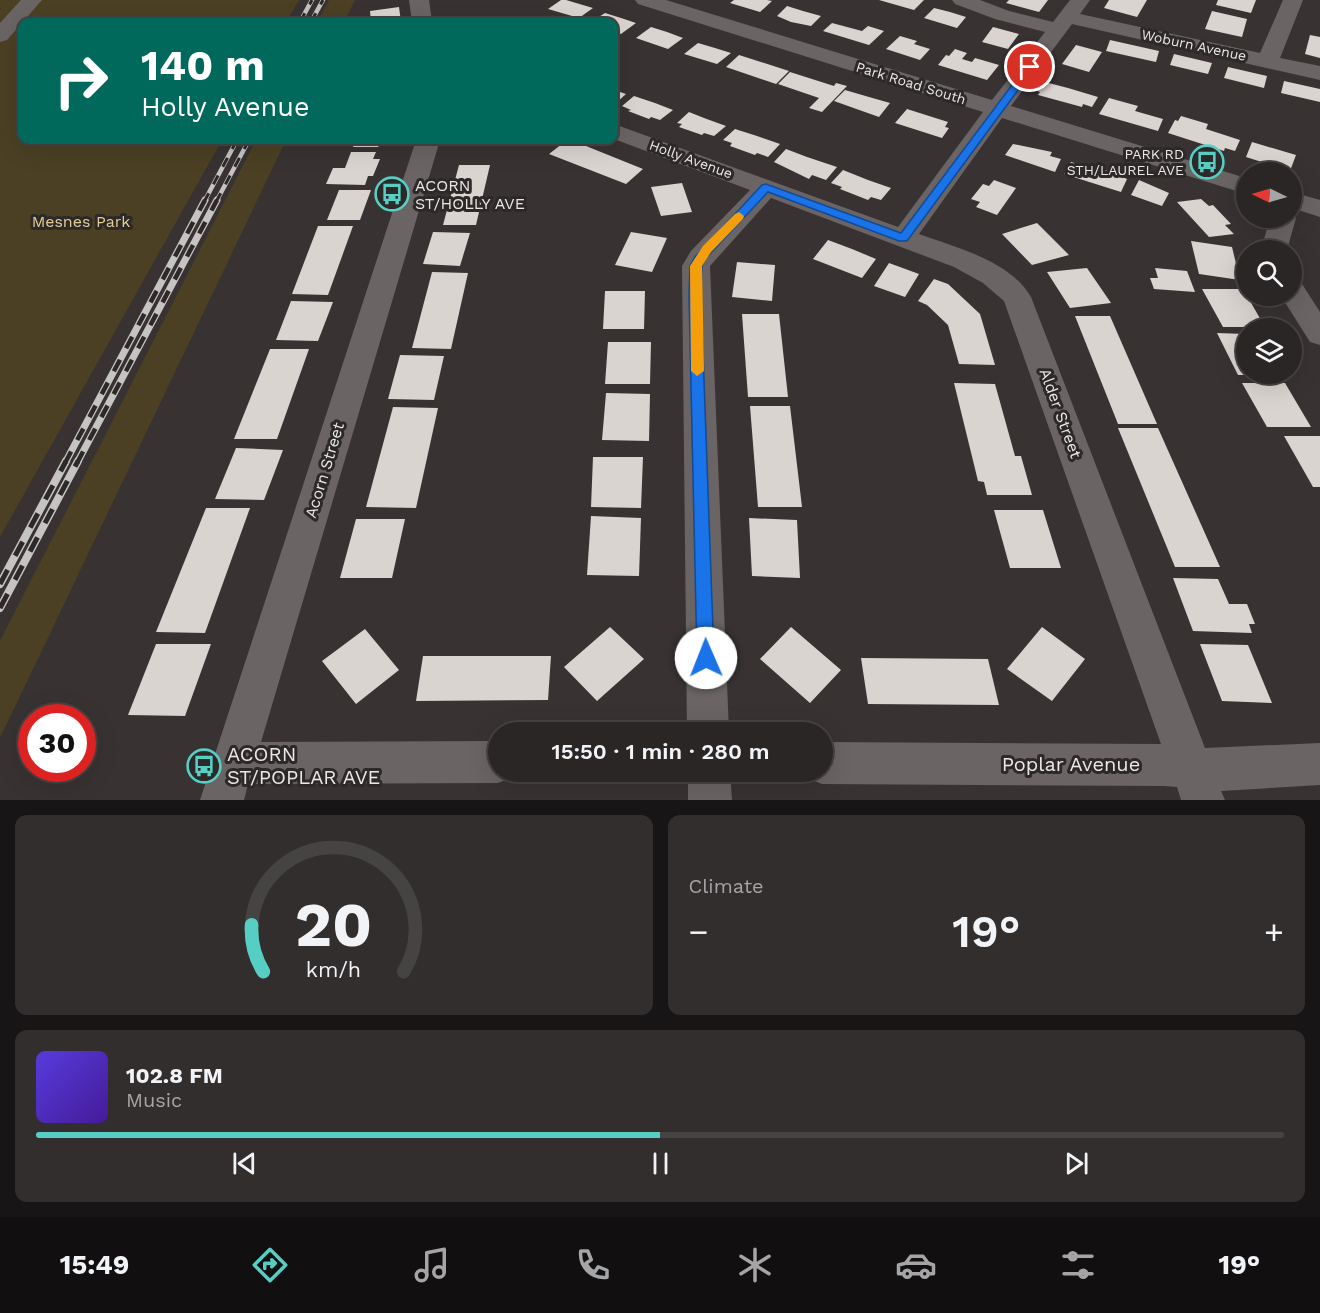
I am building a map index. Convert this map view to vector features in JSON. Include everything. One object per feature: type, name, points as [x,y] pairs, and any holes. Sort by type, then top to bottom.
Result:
[{"type":"street","points":[[0,36],[32,0]]},
{"type":"street","points":[[419,0],[421,18]]},
{"type":"street","name":"Park Road South","points":[[645,0],[1236,183]]},
{"type":"street","name":"Woburn Avenue","points":[[962,0],[1002,15],[1063,23],[1268,61],[1320,73]]},
{"type":"street","points":[[903,238],[1080,0]]},
{"type":"street","points":[[1268,61],[1293,0]]},
{"type":"street","name":"Holly Avenue","points":[[618,132],[903,238]]},
{"type":"street","name":"Acorn Street","points":[[228,782],[427,144]]},
{"type":"street","points":[[708,722],[696,266],[707,249],[766,188]]},
{"type":"street","points":[[1302,203],[1320,209]]},
{"type":"street","name":"Alder Street","points":[[903,238],[968,262],[999,279],[1017,297],[1197,784]]},
{"type":"street","points":[[1302,306],[1320,335]]},
{"type":"street","points":[[228,782],[488,763]]},
{"type":"street","name":"Poplar Avenue","points":[[833,763],[1164,765],[1197,784],[1215,770],[1320,764]]},
{"type":"street","points":[[709,782],[710,800]]},
{"type":"green space","name":"Mesnes Park","points":[[0,0],[299,0],[288,18],[18,18],[18,144],[220,144],[0,537]]},
{"type":"green space","points":[[329,0],[355,0],[346,18],[319,18]]},
{"type":"green space","points":[[254,144],[284,144],[0,738],[0,641]]},
{"type":"building","points":[[561,0],[593,8],[579,18],[548,9]]},
{"type":"building","points":[[734,0],[772,1],[760,12],[730,3]]},
{"type":"building","points":[[879,0],[924,0],[914,10]]},
{"type":"building","points":[[1009,0],[1048,0],[1039,12],[1006,3]]},
{"type":"building","points":[[1109,0],[1147,0],[1137,17],[1104,8]]},
{"type":"building","points":[[1218,0],[1256,0],[1251,13],[1216,5]]},
{"type":"building","points":[[787,6],[821,16],[811,26],[791,22],[777,16]]},
{"type":"building","points":[[399,7],[400,18],[371,18],[370,11]]},
{"type":"building","points":[[934,8],[966,17],[957,28],[924,18]]},
{"type":"building","points":[[1212,11],[1247,19],[1242,37],[1205,29]]},
{"type":"building","points":[[605,13],[636,23],[621,34],[618,33],[618,18],[597,18]]},
{"type":"building","points":[[832,23],[862,31],[868,26],[884,31],[869,45],[823,31]]},
{"type":"building","points":[[651,27],[683,38],[668,49],[636,38]]},
{"type":"building","points":[[993,27],[1019,34],[1008,49],[982,42]]},
{"type":"building","points":[[1310,35],[1320,37],[1320,58],[1305,54]]},
{"type":"building","points":[[900,36],[917,41],[914,44],[930,49],[920,60],[886,49]]},
{"type":"building","points":[[1110,40],[1159,51],[1156,62],[1106,51]]},
{"type":"building","points":[[698,43],[731,53],[717,64],[684,54]]},
{"type":"building","points":[[1076,45],[1102,52],[1089,72],[1062,64]]},
{"type":"building","points":[[955,49],[967,53],[962,59],[972,62],[975,58],[999,65],[987,80],[938,65]]},
{"type":"building","points":[[1174,54],[1212,63],[1208,74],[1170,65]]},
{"type":"building","points":[[739,55],[789,71],[776,84],[726,67]]},
{"type":"building","points":[[1228,67],[1267,76],[1264,88],[1224,78]]},
{"type":"building","points":[[790,72],[834,86],[836,83],[847,86],[822,112],[809,108],[819,98],[778,84]]},
{"type":"building","points":[[1037,80],[1098,97],[1092,107],[1083,104],[1082,107],[1038,95],[1040,92],[1031,89]]},
{"type":"building","points":[[1284,81],[1320,89],[1320,102],[1281,93]]},
{"type":"building","points":[[845,90],[890,103],[879,117],[834,101]]},
{"type":"building","points":[[618,91],[626,94],[618,101]]},
{"type":"building","points":[[634,96],[673,110],[660,120],[651,117],[649,119],[628,111],[631,110],[622,106]]},
{"type":"building","points":[[1109,98],[1138,106],[1135,111],[1163,119],[1158,131],[1099,114]]},
{"type":"building","points":[[907,109],[948,122],[945,127],[949,128],[942,138],[895,123]]},
{"type":"building","points":[[689,112],[726,126],[714,136],[704,133],[702,135],[679,127],[682,124],[677,123]]},
{"type":"building","points":[[1181,116],[1208,124],[1206,129],[1240,140],[1235,151],[1225,148],[1224,151],[1168,133],[1175,120],[1178,121]]},
{"type":"building","points":[[735,129],[780,144],[768,157],[757,153],[755,155],[730,146],[732,143],[723,140]]},
{"type":"building","points":[[1252,142],[1296,155],[1293,162],[1262,162],[1246,157]]},
{"type":"building","points":[[354,144],[380,144],[378,147],[353,147]]},
{"type":"building","points":[[562,144],[580,144],[643,169],[626,184],[549,154]]},
{"type":"building","points":[[1013,144],[1052,152],[1050,156],[1061,159],[1055,172],[1005,155]]},
{"type":"building","points":[[786,149],[837,167],[826,180],[812,175],[809,179],[774,162]]},
{"type":"building","points":[[351,152],[376,152],[373,159],[380,159],[373,176],[368,176],[365,185],[326,184],[333,168],[345,168]]},
{"type":"building","points":[[1071,162],[1088,167],[1090,164],[1127,179],[1121,192],[1064,174]]},
{"type":"building","points":[[459,165],[490,165],[476,225],[443,225]]},
{"type":"building","points":[[843,170],[891,188],[881,200],[871,197],[868,200],[831,183]]},
{"type":"building","points":[[994,180],[1016,188],[997,215],[976,207],[980,202],[971,199],[983,184],[989,186]]},
{"type":"building","points":[[1139,180],[1169,193],[1162,206],[1131,195]]},
{"type":"building","points":[[682,183],[692,212],[661,216],[651,187]]},
{"type":"building","points":[[339,190],[371,190],[360,220],[327,220]]},
{"type":"building","points":[[1201,199],[1209,206],[1213,205],[1231,224],[1225,225],[1234,234],[1209,237],[1177,202]]},
{"type":"building","points":[[1037,223],[1069,255],[1032,265],[1002,234]]},
{"type":"building","points":[[318,226],[353,226],[328,295],[292,294]]},
{"type":"building","points":[[433,232],[470,233],[460,266],[423,264]]},
{"type":"building","points":[[631,232],[667,238],[652,272],[615,265]]},
{"type":"building","points":[[828,240],[876,259],[862,278],[813,259]]},
{"type":"building","points":[[1191,241],[1232,247],[1236,264],[1236,279],[1199,274]]},
{"type":"building","points":[[737,262],[775,265],[772,301],[732,297]]},
{"type":"building","points":[[889,263],[919,274],[905,297],[874,286]]},
{"type":"building","points":[[1087,268],[1111,303],[1070,308],[1047,272]]},
{"type":"building","points":[[1155,268],[1187,271],[1195,292],[1154,289],[1150,278],[1158,278]]},
{"type":"building","points":[[432,272],[468,273],[451,349],[412,348]]},
{"type":"building","points":[[934,279],[948,284],[980,314],[995,365],[959,364],[948,325],[927,305],[918,301]]},
{"type":"building","points":[[1202,289],[1236,289],[1236,306],[1253,306],[1260,318],[1236,318],[1236,327],[1223,327]]},
{"type":"building","points":[[605,291],[645,291],[644,329],[603,329]]},
{"type":"building","points":[[291,301],[333,302],[318,341],[276,340]]},
{"type":"building","points":[[742,314],[779,314],[788,397],[748,397]]},
{"type":"building","points":[[1075,316],[1110,316],[1157,424],[1118,424]]},
{"type":"building","points":[[1217,333],[1236,334],[1236,371]]},
{"type":"building","points":[[608,342],[651,342],[650,384],[605,384]]},
{"type":"building","points":[[270,349],[309,349],[277,439],[234,439]]},
{"type":"building","points":[[400,355],[444,356],[434,400],[388,399]]},
{"type":"building","points":[[954,383],[995,384],[1015,456],[1021,456],[1032,495],[987,495],[984,482],[978,481]]},
{"type":"building","points":[[1243,384],[1286,384],[1311,427],[1267,427]]},
{"type":"building","points":[[606,393],[650,394],[649,441],[602,440]]},
{"type":"building","points":[[750,406],[790,406],[802,507],[758,507]]},
{"type":"building","points":[[393,407],[438,408],[416,508],[366,507]]},
{"type":"building","points":[[1118,428],[1158,428],[1220,567],[1175,567]]},
{"type":"building","points":[[1284,436],[1320,436],[1320,487],[1313,487]]},
{"type":"building","points":[[236,448],[283,450],[264,500],[215,499]]},
{"type":"building","points":[[593,457],[643,457],[641,508],[591,507]]},
{"type":"building","points":[[206,508],[250,508],[205,633],[156,632]]},
{"type":"building","points":[[994,510],[1043,510],[1061,568],[1010,568]]},
{"type":"building","points":[[591,516],[641,518],[639,576],[587,575]]},
{"type":"building","points":[[749,518],[797,520],[800,578],[752,576]]},
{"type":"building","points":[[356,519],[405,519],[392,578],[340,578]]},
{"type":"building","points":[[1173,578],[1218,579],[1229,604],[1247,604],[1255,624],[1249,624],[1252,633],[1193,631]]},
{"type":"building","points":[[610,627],[644,659],[597,701],[564,667]]},
{"type":"building","points":[[791,627],[841,670],[810,703],[760,659]]},
{"type":"building","points":[[1042,627],[1085,659],[1052,701],[1007,669]]},
{"type":"building","points":[[365,629],[399,670],[356,704],[322,661]]},
{"type":"building","points":[[156,644],[211,644],[185,716],[128,715]]},
{"type":"building","points":[[1200,644],[1248,645],[1272,703],[1222,701]]},
{"type":"building","points":[[423,656],[551,656],[548,700],[416,701]]},
{"type":"building","points":[[861,658],[988,659],[999,705],[868,704]]},
{"type":"railway","points":[[302,18],[312,0]]},
{"type":"railway","points":[[313,18],[323,0]]},
{"type":"railway","points":[[204,202],[235,144]]},
{"type":"railway","points":[[216,202],[247,144]]},
{"type":"railway","points":[[65,463],[205,200]]},
{"type":"railway","points":[[77,463],[217,200]]},
{"type":"railway","points":[[0,584],[66,461]]},
{"type":"railway","points":[[0,608],[78,461]]},
{"type":"slow traffic","points":[[697,371],[696,266],[707,249],[739,216]]},
{"type":"place","name":"PARK RD STH/LAUREL AVE","points":[[1207,162]]},
{"type":"place","name":"ACORN ST/HOLLY AVE","points":[[392,194]]},
{"type":"place","name":"ACORN ST/POPLAR AVE","points":[[204,766]]},
{"type":"route","points":[[706,658],[696,266],[707,249],[766,188],[903,238],[1030,67]]}]
